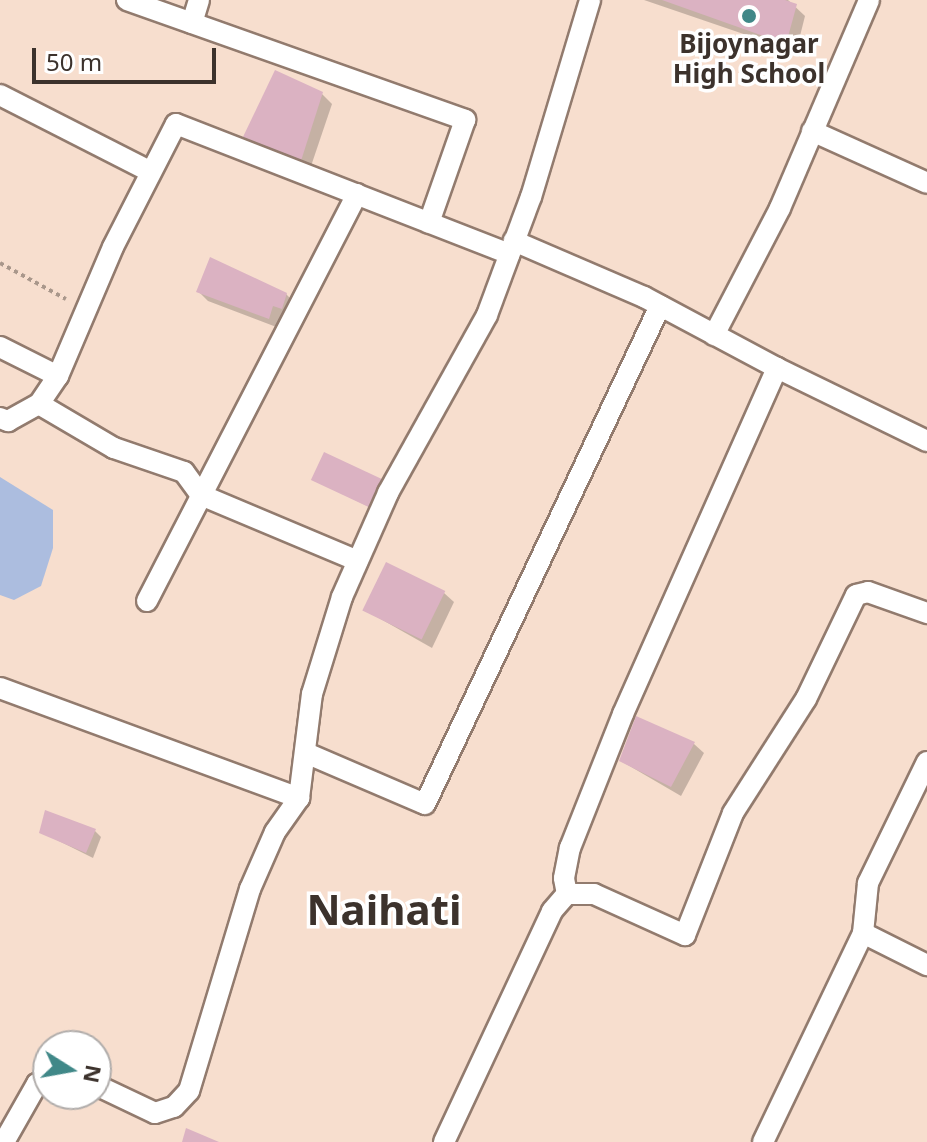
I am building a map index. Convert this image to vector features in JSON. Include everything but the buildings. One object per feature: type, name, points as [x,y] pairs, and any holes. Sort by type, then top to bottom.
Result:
[{"type":"street","points":[[127,0],[465,120],[429,223]]},
{"type":"street","points":[[192,23],[199,0]]},
{"type":"street","points":[[112,1093],[155,1113],[174,1107],[189,1091],[250,889],[275,832],[299,798],[312,694],[358,561],[388,493],[487,315],[512,248],[590,0]]},
{"type":"street","points":[[714,335],[780,208],[869,0]]},
{"type":"street","points":[[0,95],[151,172]]},
{"type":"street","points":[[0,418],[8,421],[39,404],[58,376],[86,310],[176,124],[429,223],[512,248],[660,306],[777,368],[927,441]]},
{"type":"street","points":[[812,131],[927,183]]},
{"type":"street","points":[[147,601],[357,194]]},
{"type":"street","points":[[306,753],[425,804],[660,306]]},
{"type":"street","points":[[0,347],[58,376]]},
{"type":"street","points":[[567,894],[564,878],[570,848],[623,714],[777,368]]},
{"type":"street","points":[[39,404],[114,448],[184,472],[201,495],[358,561]]},
{"type":"street","points":[[444,1142],[552,911],[567,894],[594,894],[685,935],[733,813],[806,699],[856,595],[868,592],[927,613]]},
{"type":"street","points":[[0,688],[299,798]]},
{"type":"street","points":[[763,1142],[863,933],[868,883],[927,762]]},
{"type":"street","points":[[863,933],[927,965]]},
{"type":"street","points":[[5,1142],[32,1093]]},
{"type":"path","points":[[0,263],[86,310]]},
{"type":"water","points":[[0,477],[53,510],[53,548],[41,586],[14,600],[0,595]]},
{"type":"place","name":"Bijoynagar High School","points":[[749,16]]},
{"type":"district","name":"Naihati","points":[[384,909]]}]
